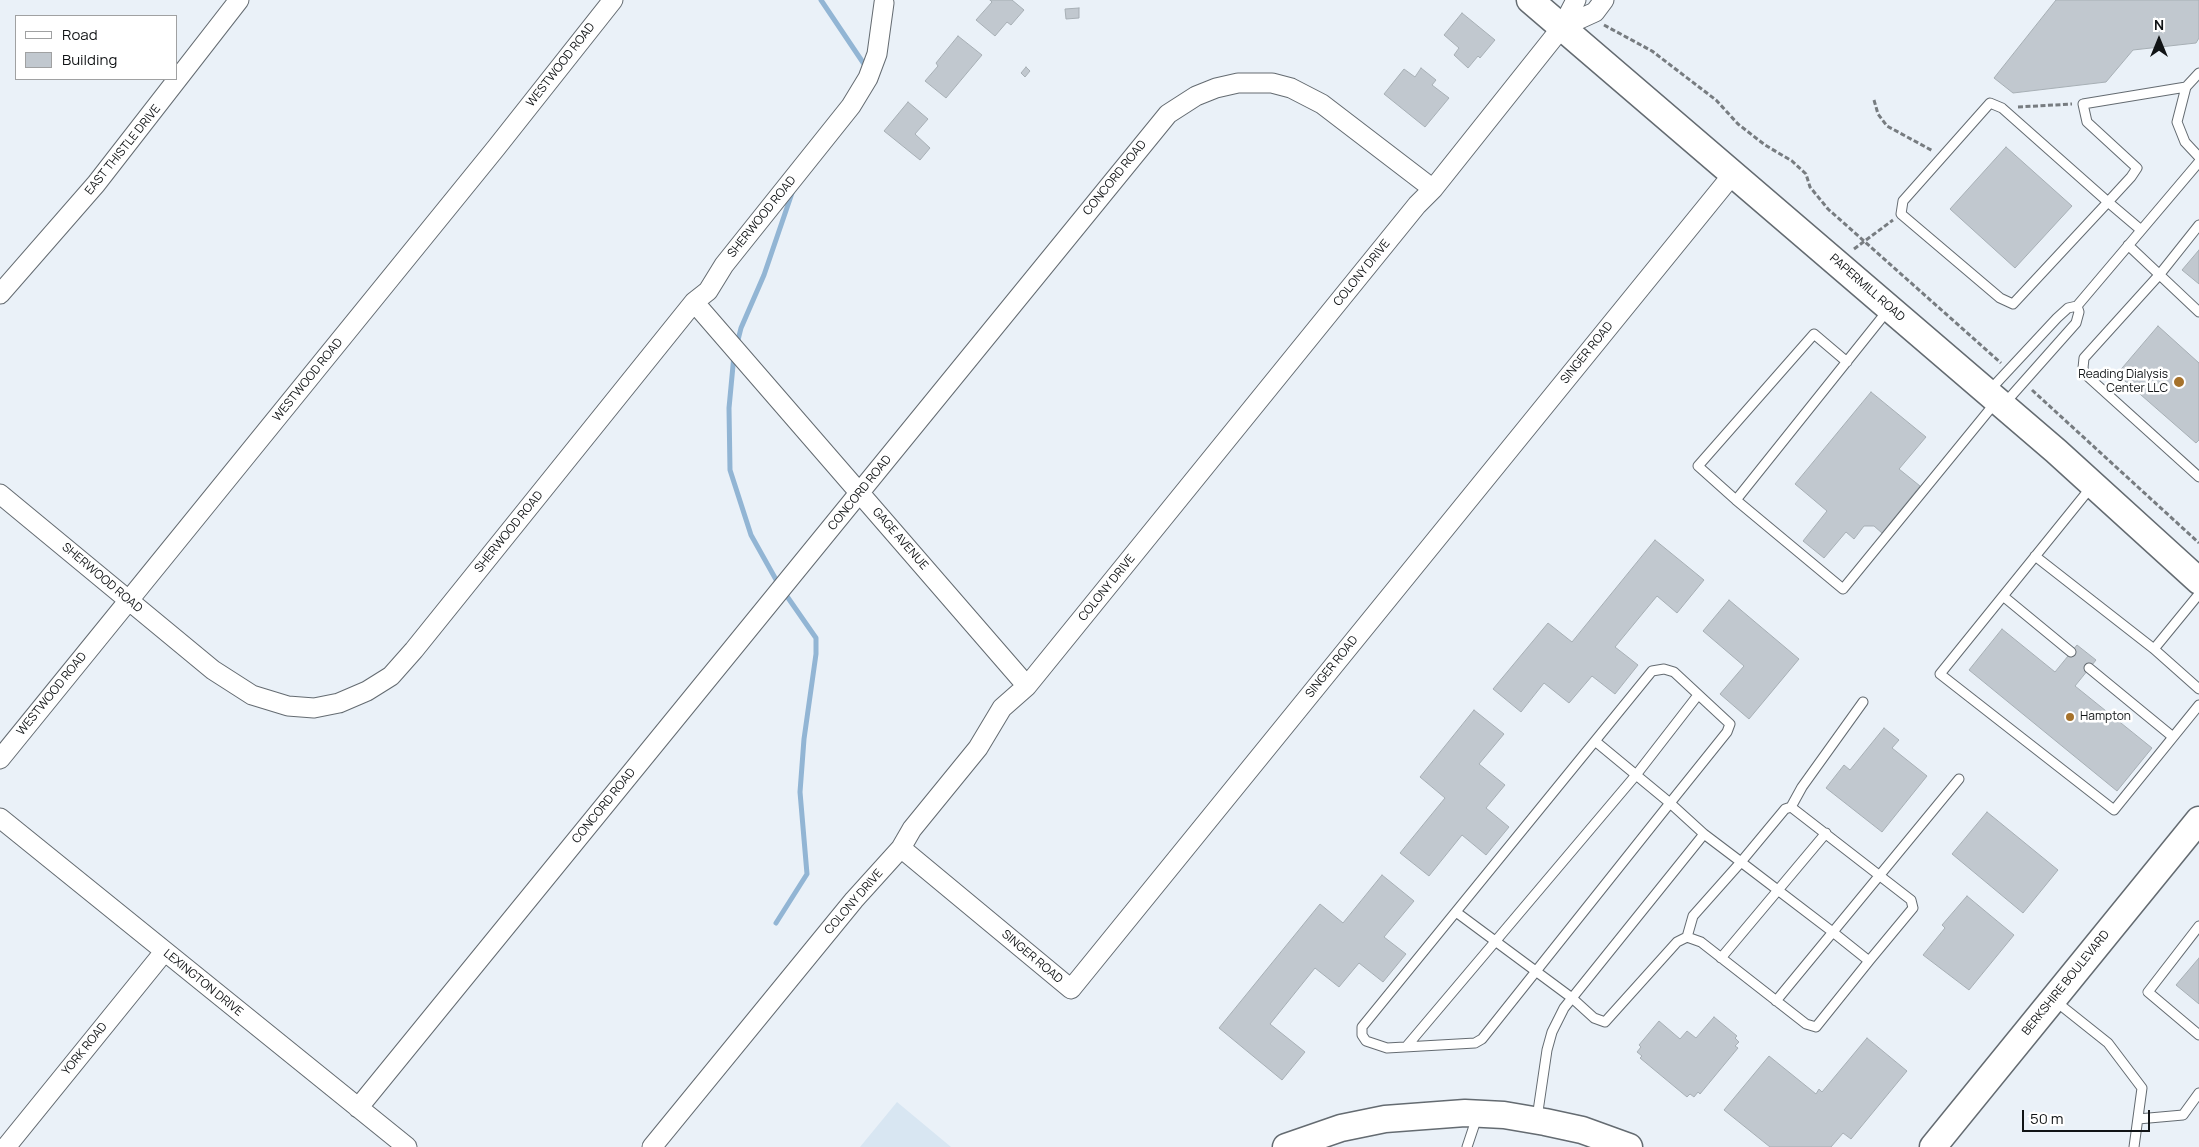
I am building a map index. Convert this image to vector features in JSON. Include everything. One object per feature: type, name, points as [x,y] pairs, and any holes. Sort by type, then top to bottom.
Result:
[{"type":"main road","name":"PAPERMILL ROAD","points":[[1530,0],[1996,399],[2199,581]]},
{"type":"main road","name":"BERKSHIRE BOULEVARD","points":[[1933,1147],[2199,820]]},
{"type":"main road","points":[[1286,1147],[1341,1128],[1385,1119],[1426,1114],[1478,1114],[1536,1120],[1582,1130],[1629,1147]]},
{"type":"street","name":"EAST THISTLE DRIVE","points":[[178,78],[239,0]]},
{"type":"street","name":"WESTWOOD ROAD","points":[[0,759],[496,148],[612,0]]},
{"type":"street","name":"COLONY DRIVE","points":[[652,1147],[854,900],[901,848],[912,829],[982,742],[1002,708],[1027,686],[1417,204],[1433,189],[1562,27],[1576,0]]},
{"type":"street","name":"SHERWOOD ROAD","points":[[0,494],[213,670],[259,698],[288,706],[314,708],[339,703],[367,692],[390,676],[414,650],[694,302],[708,291],[724,265],[851,106],[868,78],[877,54],[883,1]]},
{"type":"street","name":"COLONY DRIVE","points":[[1562,27],[1599,6]]},
{"type":"street","name":"EAST THISTLE DRIVE","points":[[0,294],[102,176],[177,80]]},
{"type":"street","name":"CONCORD ROAD","points":[[358,1108],[1168,114],[1196,96],[1238,82],[1272,83],[1291,88],[1322,104],[1433,189]]},
{"type":"street","name":"SINGER ROAD","points":[[901,848],[1071,989],[1733,174]]},
{"type":"street","name":"GAGE AVENUE","points":[[694,302],[861,492],[1027,686]]},
{"type":"street","name":"LEXINGTON DRIVE","points":[[0,818],[407,1147]]},
{"type":"street","name":"YORK ROAD","points":[[6,1147],[164,952]]},
{"type":"lane","points":[[2199,73],[2186,87],[2177,122],[2185,142],[2199,157]]},
{"type":"lane","points":[[2141,230],[2108,202],[2002,108],[1990,103],[1903,201],[1901,214],[2000,298],[2013,304],[2108,202],[2137,168],[2087,122],[2083,104],[2186,87]]},
{"type":"lane","points":[[1847,362],[1814,334],[1698,466],[1843,589],[1996,399],[2057,318],[2068,308],[2077,306],[2199,162]]},
{"type":"lane","points":[[2199,225],[2160,274],[2084,358],[2083,368],[2085,374],[2199,477]]},
{"type":"lane","points":[[2128,245],[2199,312]]},
{"type":"lane","points":[[1996,399],[2076,323],[2079,312],[2077,306]]},
{"type":"lane","points":[[1736,500],[1890,308]]},
{"type":"lane","points":[[2093,485],[1940,674],[2114,810],[2199,705]]},
{"type":"lane","points":[[2035,556],[2154,650],[2199,689]]},
{"type":"lane","points":[[2154,650],[2199,594]]},
{"type":"lane","points":[[2003,596],[2071,652]]},
{"type":"lane","points":[[2089,668],[2173,737]]},
{"type":"lane","points":[[1664,669],[1674,672],[1698,695],[1730,724],[1727,732],[1482,1039],[1475,1043],[1386,1048],[1366,1041],[1362,1035],[1362,1027],[1652,671],[1664,669]]},
{"type":"lane","points":[[1406,1047],[1636,775],[1698,695]]},
{"type":"lane","points":[[1687,937],[1693,916],[1785,809],[1792,807],[1802,787],[1863,702]]},
{"type":"lane","points":[[1595,741],[1670,803],[1704,834],[1869,962]]},
{"type":"lane","points":[[1776,1001],[1834,933],[1959,778]]},
{"type":"lane","points":[[1456,912],[1572,998],[1594,1018],[1605,1022],[1677,942],[1687,937],[1701,942],[1806,1024],[1816,1027],[1913,908],[1911,900],[1792,807]]},
{"type":"lane","points":[[1721,958],[1826,833]]},
{"type":"lane","points":[[1536,1120],[1552,1032],[1572,998],[1704,834]]},
{"type":"lane","points":[[2199,926],[2148,992],[2199,1035]]},
{"type":"lane","points":[[2053,999],[2108,1043],[2142,1088],[2134,1147]]},
{"type":"lane","points":[[2138,1119],[2183,1115],[2199,1094]]},
{"type":"lane","points":[[1467,1147],[1478,1114]]},
{"type":"path","points":[[1599,6],[1604,24],[1615,33],[1652,50],[1716,100],[1738,124],[1765,145],[1792,161],[1806,174],[1810,188],[1828,209]]},
{"type":"path","points":[[1874,100],[1878,114],[1887,126],[1943,156]]},
{"type":"path","points":[[2002,108],[2083,104]]},
{"type":"path","points":[[1836,262],[1901,214]]},
{"type":"shaded area","points":[[897,1102],[951,1147],[860,1147]]},
{"type":"building","points":[[990,0],[1012,0],[1024,10],[1011,25],[1007,22],[995,36],[976,20],[992,2]]},
{"type":"building","points":[[2056,0],[2199,0],[2199,38],[2196,43],[2133,50],[2106,82],[2013,93],[1994,78]]},
{"type":"building","points":[[1079,8],[1079,18],[1066,19],[1065,9]]},
{"type":"building","points":[[1462,13],[1495,40],[1480,58],[1478,56],[1468,68],[1454,55],[1459,48],[1444,35]]},
{"type":"building","points":[[958,36],[982,55],[946,98],[925,81],[938,66],[936,63]]},
{"type":"building","points":[[1026,67],[1030,71],[1025,77],[1021,73]]},
{"type":"building","points":[[1421,68],[1436,80],[1432,85],[1449,98],[1425,127],[1384,94],[1404,69],[1415,77]]},
{"type":"building","points":[[908,102],[928,119],[915,134],[930,148],[920,160],[884,131]]},
{"type":"building","points":[[2006,147],[2072,206],[2015,268],[1950,209]]},
{"type":"building","points":[[2199,250],[2199,284],[2182,270]]},
{"type":"building","points":[[2158,326],[2199,363],[2199,440],[2196,443],[2117,374]]},
{"type":"building","points":[[1871,392],[1926,437],[1899,469],[1920,486],[1882,533],[1874,526],[1864,526],[1854,539],[1846,532],[1824,558],[1803,541],[1827,511],[1795,484]]},
{"type":"building","points":[[1655,540],[1704,580],[1677,613],[1657,596],[1615,647],[1638,665],[1615,694],[1592,676],[1569,703],[1544,683],[1521,712],[1493,689],[1548,623],[1572,642]]},
{"type":"building","points":[[1729,600],[1799,659],[1749,719],[1720,694],[1744,666],[1703,631]]},
{"type":"building","name":"Hampton","points":[[2002,629],[2055,672],[2077,645],[2096,660],[2075,686],[2152,748],[2117,791],[1969,670]]},
{"type":"building","points":[[1474,710],[1504,734],[1479,764],[1505,785],[1486,808],[1509,827],[1486,855],[1462,835],[1429,876],[1400,853],[1445,798],[1420,777]]},
{"type":"building","points":[[1884,728],[1899,740],[1892,748],[1927,776],[1882,832],[1826,788],[1844,765],[1850,770]]},
{"type":"building","points":[[1987,812],[2058,870],[2023,913],[1952,854]]},
{"type":"building","points":[[1382,875],[1414,901],[1384,937],[1406,954],[1383,982],[1359,963],[1339,987],[1315,968],[1270,1024],[1305,1052],[1282,1080],[1219,1028],[1320,904],[1343,923]]},
{"type":"building","points":[[1967,896],[2014,935],[1969,990],[1923,955],[1945,928],[1942,925]]},
{"type":"building","points":[[2199,958],[2199,1004],[2176,985]]},
{"type":"building","points":[[1714,1017],[1737,1036],[1735,1038],[1739,1042],[1735,1046],[1738,1048],[1700,1094],[1698,1092],[1694,1097],[1690,1094],[1687,1097],[1640,1058],[1642,1056],[1637,1052],[1641,1047],[1639,1045],[1659,1021],[1680,1039],[1687,1031],[1696,1038]]},
{"type":"building","points":[[1867,1038],[1907,1071],[1851,1139],[1843,1133],[1831,1147],[1770,1147],[1724,1110],[1769,1056],[1816,1094],[1819,1089],[1822,1092]]},
{"type":"waterway","points":[[821,0],[866,67]]},
{"type":"waterway","points":[[737,344],[741,328],[764,275],[792,193]]},
{"type":"waterway","points":[[734,355],[729,408],[730,470],[751,535],[779,585]]},
{"type":"waterway","points":[[776,923],[807,874],[800,792],[804,739],[816,654],[816,638],[784,592]]},
{"type":"place","name":"Reading Dialysis Center LLC","points":[[2179,382]]},
{"type":"place","name":"Hampton","points":[[2070,717]]}]
